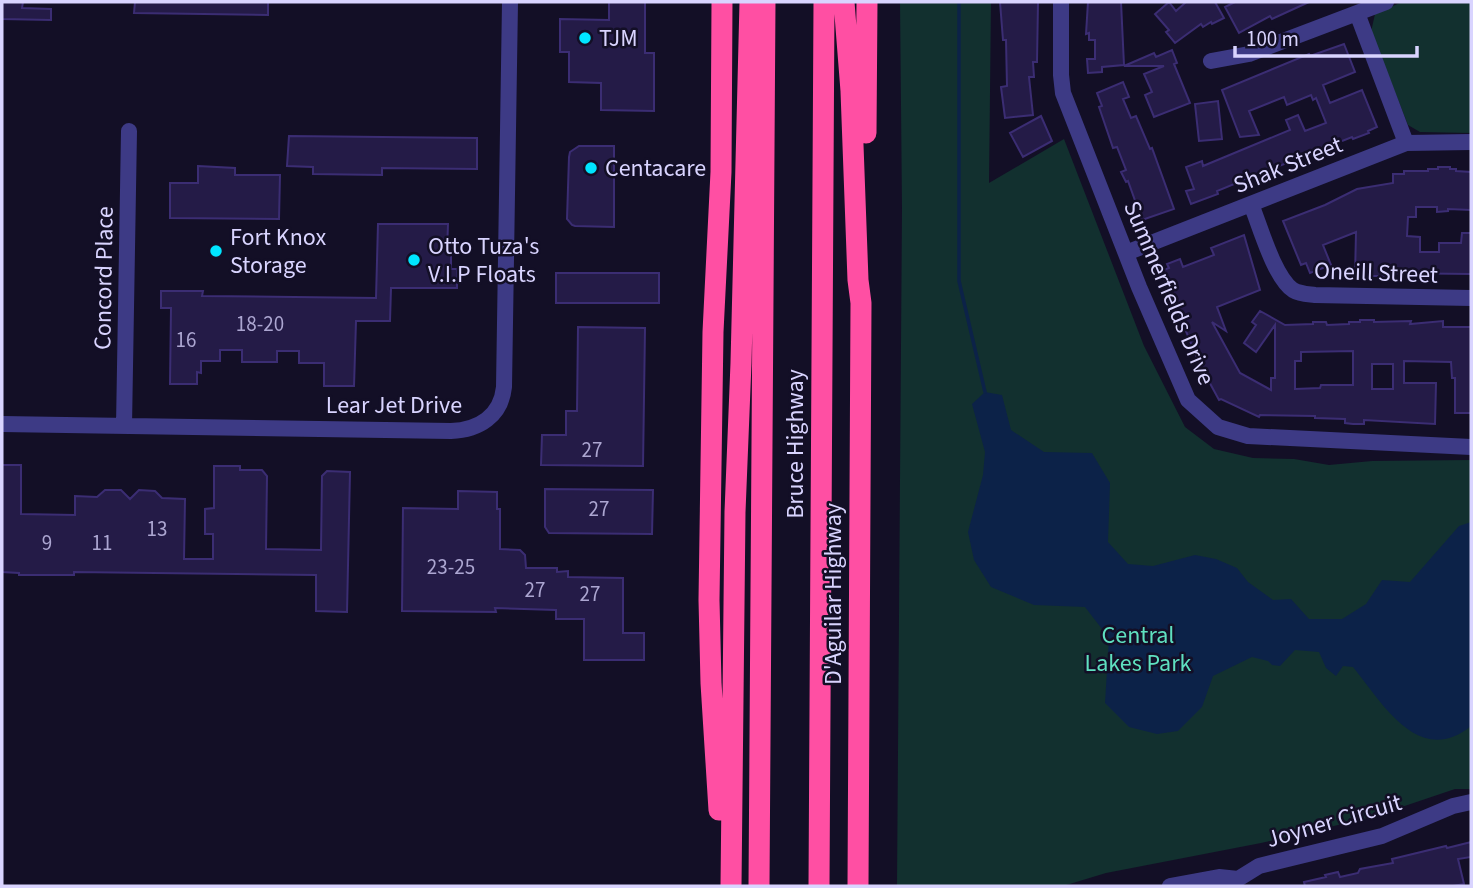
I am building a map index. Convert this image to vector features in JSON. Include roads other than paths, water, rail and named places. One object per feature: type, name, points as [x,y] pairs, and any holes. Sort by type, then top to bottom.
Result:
[{"type":"highway","points":[[722,2],[721,172],[713,332],[709,600],[721,844],[731,880]]},
{"type":"highway","points":[[731,880],[734,512],[741,363],[750,2]]},
{"type":"highway","name":"Bruce Highway","points":[[759,886],[765,2]]},
{"type":"highway","name":"Bruce Highway","points":[[819,886],[824,2]]},
{"type":"highway","points":[[844,2],[861,303]]},
{"type":"highway","points":[[861,303],[866,281],[867,2]]},
{"type":"highway","name":"D'Aguilar Highway","points":[[858,886],[861,303]]},
{"type":"street","name":"Lear Jet Drive","points":[[2,424],[461,430],[476,427],[491,416],[502,399],[504,387],[510,2]]},
{"type":"street","name":"Summerfields Drive","points":[[1061,2],[1063,93],[1188,400],[1218,427],[1248,436],[1471,447]]},
{"type":"street","points":[[1211,61],[1249,54],[1386,2]]},
{"type":"street","points":[[1357,13],[1406,143]]},
{"type":"street","name":"Concord Place","points":[[124,426],[128,131]]},
{"type":"street","name":"Shak Street","points":[[1126,253],[1406,143],[1471,142]]},
{"type":"street","name":"Oneill Street","points":[[1251,204],[1279,272],[1291,289],[1300,293],[1471,298]]},
{"type":"street","name":"Joyner Circuit","points":[[1170,886],[1219,877],[1239,883],[1259,866],[1382,836],[1453,806],[1471,802]]},
{"type":"water","points":[[985,392],[1002,395],[1011,430],[1044,452],[1092,453],[1110,483],[1108,542],[1128,564],[1153,566],[1195,555],[1216,559],[1237,568],[1248,582],[1273,600],[1291,599],[1309,619],[1342,619],[1366,604],[1382,580],[1410,582],[1459,526],[1471,522],[1471,726],[1452,737],[1435,740],[1419,736],[1390,713],[1353,667],[1343,666],[1336,676],[1326,668],[1319,652],[1295,650],[1280,666],[1252,657],[1213,676],[1202,707],[1178,731],[1157,734],[1129,727],[1105,703],[1109,638],[1085,607],[1034,605],[991,587],[974,560],[968,532],[983,475],[985,452],[972,404]]},
{"type":"waterway","points":[[959,2],[959,281],[985,392]]},
{"type":"place","name":"TJM","points":[[585,38]]},
{"type":"place","name":"Centacare","points":[[591,168]]},
{"type":"place","name":"Fort Knox Storage","points":[[216,251]]},
{"type":"place","name":"Otto Tuza's V.I.P Floats","points":[[414,260]]},
{"type":"park label","name":"Central Lakes Park","points":[[1138,649]]}]
